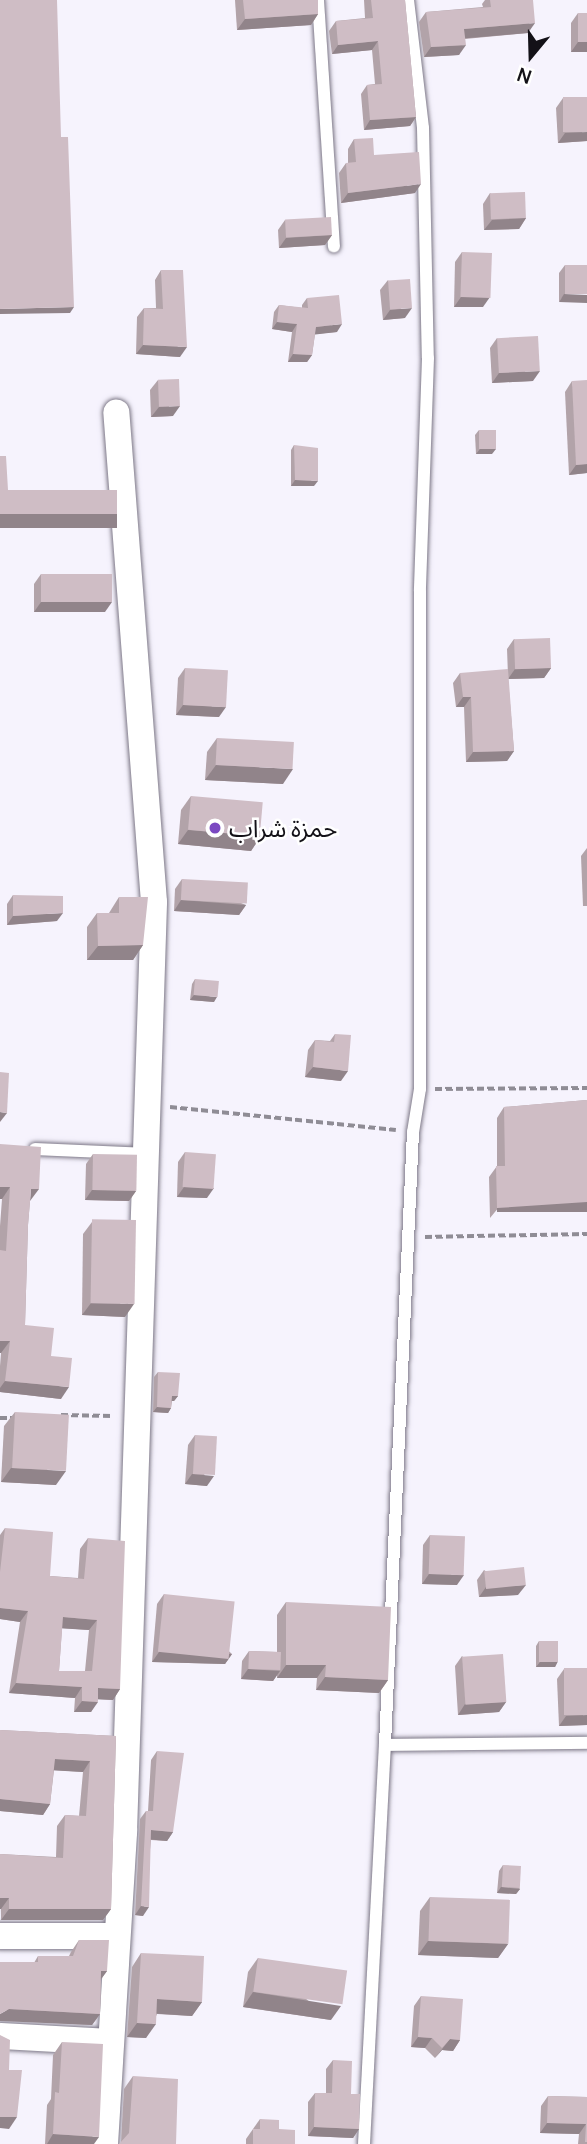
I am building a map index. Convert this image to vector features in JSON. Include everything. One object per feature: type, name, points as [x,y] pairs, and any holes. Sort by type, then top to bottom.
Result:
[{"type":"street","points":[[105,2144],[115,1936],[124,1832],[134,1417],[149,1154],[147,1105],[154,902],[116,412]]},
{"type":"street","points":[[0,1936],[115,1936]]},
{"type":"street","points":[[0,2036],[111,2042]]},
{"type":"lane","points":[[318,0],[334,246]]},
{"type":"lane","points":[[363,2144],[385,1745],[413,1132],[420,1089],[420,591],[428,358],[424,128],[408,0]]},
{"type":"lane","points":[[35,1149],[149,1154]]},
{"type":"lane","points":[[385,1745],[587,1743]]},
{"type":"path","points":[[420,1089],[587,1088]]},
{"type":"path","points":[[147,1105],[413,1132]]},
{"type":"path","points":[[410,1237],[587,1234]]},
{"type":"path","points":[[58,1415],[134,1417]]},
{"type":"path","points":[[0,1418],[19,1418]]},
{"type":"building","points":[[0,0],[57,0],[61,137],[68,137],[74,307],[0,309]]},
{"type":"building","points":[[243,0],[318,0],[318,14],[245,19]]},
{"type":"building","points":[[371,0],[405,0],[416,117],[370,120],[367,85],[382,84],[378,41],[338,45],[336,21],[373,18]]},
{"type":"building","points":[[490,0],[533,0],[535,23],[464,29],[466,45],[431,47],[426,12],[491,7]]},
{"type":"building","points":[[578,13],[587,13],[587,42],[578,42]]},
{"type":"building","points":[[563,97],[587,97],[587,132],[563,132]]},
{"type":"building","points":[[373,138],[374,155],[419,152],[421,184],[348,193],[346,163],[356,162],[354,139]]},
{"type":"building","points":[[525,192],[526,218],[491,219],[490,193]]},
{"type":"building","points":[[331,217],[332,235],[286,237],[285,219]]},
{"type":"building","points":[[462,252],[492,253],[490,298],[460,297]]},
{"type":"building","points":[[565,265],[587,265],[587,294],[565,294]]},
{"type":"building","points":[[161,270],[183,270],[187,347],[143,345],[144,308],[163,309]]},
{"type":"building","points":[[410,279],[412,308],[390,309],[388,281]]},
{"type":"building","points":[[339,295],[342,324],[316,327],[312,355],[293,354],[297,324],[277,322],[279,305],[308,308],[307,298]]},
{"type":"building","points":[[538,336],[540,371],[499,373],[497,338]]},
{"type":"building","points":[[179,379],[180,406],[159,407],[158,380]]},
{"type":"building","points":[[587,380],[587,464],[576,465],[572,381]]},
{"type":"building","points":[[479,430],[496,430],[496,449],[479,449]]},
{"type":"building","points":[[294,445],[318,448],[318,481],[295,480]]},
{"type":"building","points":[[0,456],[6,456],[8,490],[117,490],[117,514],[0,514]]},
{"type":"building","points":[[41,574],[112,574],[112,602],[41,602]]},
{"type":"building","points":[[550,638],[551,668],[515,669],[514,639]]},
{"type":"building","points":[[185,668],[228,670],[226,707],[183,705]]},
{"type":"building","points":[[508,669],[514,751],[473,752],[471,697],[463,697],[460,673]]},
{"type":"building","points":[[217,738],[294,742],[292,769],[216,765]]},
{"type":"building","points":[[191,796],[263,802],[260,836],[188,830]]},
{"type":"building","points":[[182,879],[248,882],[247,903],[181,900]]},
{"type":"building","points":[[13,895],[63,896],[63,913],[13,916]]},
{"type":"building","points":[[119,897],[148,897],[143,945],[98,946],[97,913],[119,913]]},
{"type":"building","points":[[195,979],[219,981],[218,997],[194,995]]},
{"type":"building","points":[[335,1034],[351,1035],[348,1071],[313,1067],[315,1040],[334,1042]]},
{"type":"building","points":[[0,1072],[9,1073],[7,1113],[0,1112]]},
{"type":"building","points":[[587,1100],[587,1202],[497,1208],[496,1166],[505,1166],[504,1107]]},
{"type":"building","points":[[0,1144],[41,1147],[39,1189],[31,1189],[25,1325],[54,1328],[51,1356],[72,1358],[69,1387],[5,1381],[10,1341],[0,1341],[0,1250],[6,1251],[10,1187],[0,1187]]},
{"type":"building","points":[[185,1152],[216,1154],[213,1189],[183,1187]]},
{"type":"building","points":[[93,1154],[137,1155],[136,1191],[92,1190]]},
{"type":"building","points":[[92,1219],[136,1220],[135,1304],[91,1303]]},
{"type":"building","points":[[158,1372],[180,1373],[178,1396],[172,1396],[171,1408],[157,1407]]},
{"type":"building","points":[[15,1412],[69,1415],[66,1471],[12,1468]]},
{"type":"building","points":[[195,1435],[217,1436],[215,1475],[193,1474]]},
{"type":"building","points":[[5,1528],[53,1532],[50,1576],[84,1579],[88,1538],[125,1541],[120,1689],[98,1688],[98,1702],[82,1701],[82,1687],[16,1683],[28,1611],[0,1608],[0,1572]],"holes":[[[63,1617],[97,1620],[92,1671],[59,1671]]]},
{"type":"building","points":[[430,1535],[465,1536],[464,1575],[429,1574]]},
{"type":"building","points":[[524,1567],[526,1585],[486,1589],[484,1571]]},
{"type":"building","points":[[164,1594],[235,1601],[229,1659],[158,1652]]},
{"type":"building","points":[[286,1602],[391,1607],[388,1680],[325,1677],[326,1665],[286,1665]]},
{"type":"building","points":[[539,1641],[558,1641],[558,1662],[539,1662]]},
{"type":"building","points":[[249,1651],[281,1652],[280,1670],[248,1669]]},
{"type":"building","points":[[503,1654],[506,1702],[465,1705],[462,1657]]},
{"type":"building","points":[[564,1668],[587,1668],[587,1715],[564,1715]]},
{"type":"building","points":[[0,1730],[116,1736],[111,1909],[9,1909],[9,1898],[0,1898],[0,1854],[63,1858],[65,1815],[86,1816],[90,1761],[55,1759],[50,1804],[0,1799]]},
{"type":"building","points":[[157,1751],[184,1753],[173,1832],[151,1830],[149,1907],[141,1906],[146,1811],[153,1811]]},
{"type":"building","points":[[503,1865],[521,1866],[520,1888],[502,1887]]},
{"type":"building","points":[[430,1897],[510,1900],[508,1944],[428,1941]]},
{"type":"building","points":[[79,1940],[109,1940],[107,1971],[101,1971],[100,2014],[9,2009],[0,2014],[0,1962],[38,1962],[38,1956],[73,1956]]},
{"type":"building","points":[[141,1953],[204,1956],[202,2002],[157,1999],[156,2024],[137,2023]]},
{"type":"building","points":[[258,1958],[347,1971],[342,2004],[253,1992]]},
{"type":"building","points":[[421,1996],[463,1999],[460,2040],[450,2039],[442,2048],[432,2038],[418,2037]]},
{"type":"building","points":[[0,2035],[10,2040],[9,2070],[22,2070],[17,2117],[0,2117]]},
{"type":"building","points":[[62,2042],[103,2044],[99,2137],[53,2134]]},
{"type":"building","points":[[333,2060],[352,2061],[351,2094],[360,2094],[359,2129],[314,2127],[315,2093],[332,2093]]},
{"type":"building","points":[[133,2076],[178,2079],[176,2144],[119,2144],[129,2133]]},
{"type":"building","points":[[548,2096],[587,2097],[587,2142],[586,2124],[547,2123]]},
{"type":"building","points":[[260,2119],[279,2120],[279,2129],[295,2130],[295,2144],[253,2144],[253,2129],[260,2129]]},
{"type":"place","name":"حمزة شراب","points":[[215,828]]}]
